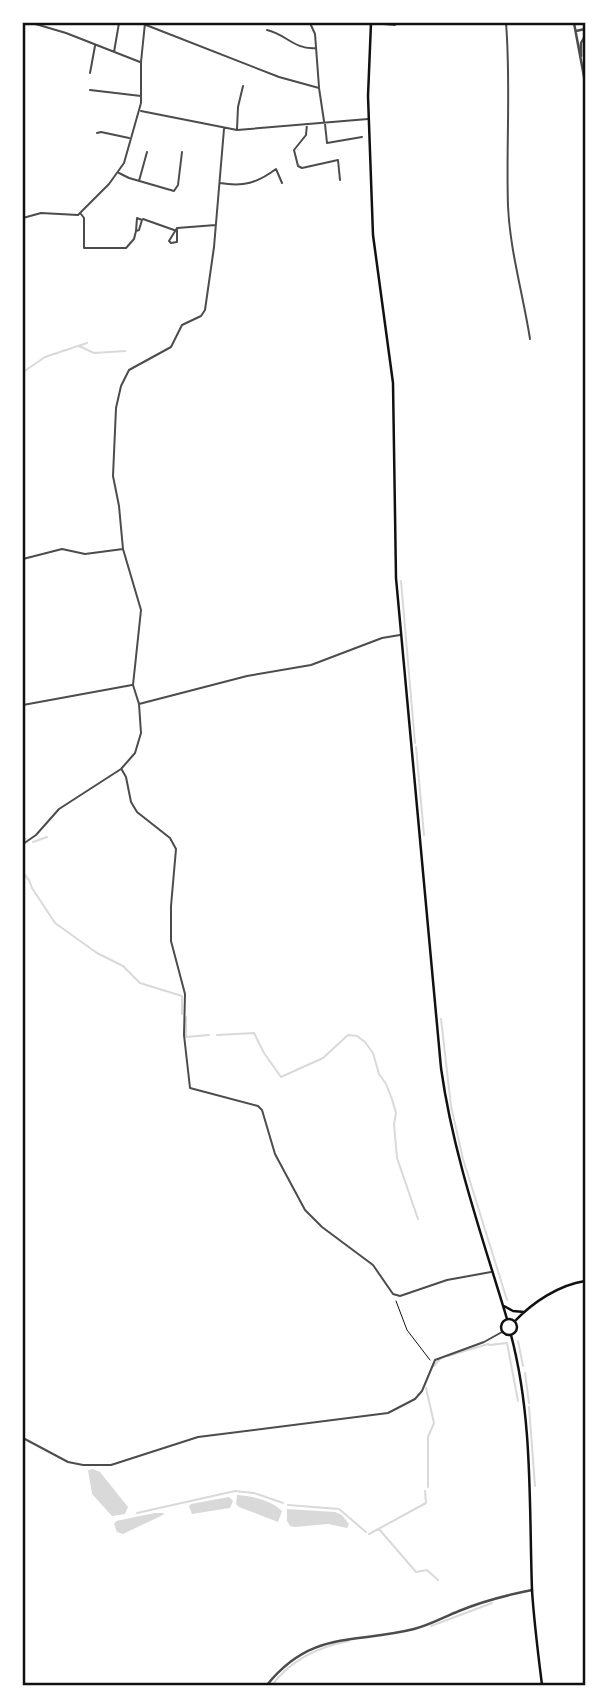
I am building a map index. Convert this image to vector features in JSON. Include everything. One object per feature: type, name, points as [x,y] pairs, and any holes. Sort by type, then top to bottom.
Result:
[{"type":"main road","points":[[371,23],[368,119],[374,253],[393,383],[396,557],[401,635],[446,1106],[458,1159],[507,1319]]},
{"type":"main road","points":[[515,1321],[539,1300],[585,1281]]},
{"type":"main road","points":[[503,1306],[524,1312]]},
{"type":"main road","points":[[507,1319],[515,1321]]},
{"type":"main road","points":[[507,1319],[501,1324],[502,1332],[511,1335]]},
{"type":"main road","points":[[511,1335],[517,1329],[515,1321]]},
{"type":"main road","points":[[511,1335],[521,1381],[527,1437],[532,1590],[542,1685]]},
{"type":"street","points":[[32,23],[141,62]]},
{"type":"street","points":[[114,52],[119,23]]},
{"type":"street","points":[[310,23],[317,48],[327,143],[362,137]]},
{"type":"street","points":[[371,23],[395,23]]},
{"type":"street","points":[[506,23],[509,208],[514,258],[530,339]]},
{"type":"street","points":[[574,23],[585,82]]},
{"type":"street","points":[[23,218],[41,213],[74,216],[81,213],[118,173],[124,163],[140,111],[145,24],[279,77],[320,88]]},
{"type":"street","points":[[576,31],[585,29]]},
{"type":"street","points":[[267,30],[281,34],[298,47],[317,48]]},
{"type":"street","points":[[576,36],[585,35],[580,60]]},
{"type":"street","points":[[90,73],[96,45]]},
{"type":"street","points":[[23,54],[24,75]]},
{"type":"street","points":[[237,130],[238,107],[243,86]]},
{"type":"street","points":[[90,90],[142,96]]},
{"type":"street","points":[[140,111],[224,130],[368,119]]},
{"type":"street","points":[[307,124],[306,135],[294,150],[298,166],[302,168],[338,160],[340,180]]},
{"type":"street","points":[[23,844],[36,835],[54,813],[121,769],[130,761],[140,742],[139,704],[133,685],[141,610],[123,549],[113,468],[116,408],[121,386],[132,367],[171,347],[182,325],[204,313],[216,225],[224,130]]},
{"type":"street","points":[[97,133],[101,131],[131,139]]},
{"type":"street","points":[[139,181],[147,152]]},
{"type":"street","points":[[118,173],[172,191],[178,185],[182,152]]},
{"type":"street","points":[[219,182],[247,185],[276,169],[282,183]]},
{"type":"street","points":[[81,213],[84,218],[83,248],[126,248],[134,239],[142,220],[176,229],[216,225]]},
{"type":"street","points":[[23,559],[58,550],[85,554],[123,549]]},
{"type":"street","points":[[139,704],[247,676],[311,665],[383,638],[401,635]]},
{"type":"street","points":[[23,705],[133,685]]},
{"type":"street","points":[[121,769],[126,777],[131,802],[137,811],[170,838],[176,849],[171,941],[185,994],[184,1035],[190,1088],[258,1106],[262,1110],[275,1154],[305,1210],[322,1227],[373,1265],[390,1292],[395,1295],[447,1280],[493,1271]]},
{"type":"street","points":[[23,1438],[68,1462],[111,1465],[198,1437],[388,1413],[409,1404],[418,1396],[433,1362],[441,1356],[484,1342],[502,1332]]},
{"type":"street","points":[[267,1685],[288,1663],[324,1644],[351,1637],[414,1629],[494,1598],[532,1590]]},
{"type":"path","points":[[395,1295],[407,1330],[433,1362]]},
{"type":"shaded area","points":[[88,1470],[100,1472],[128,1507],[125,1514],[112,1516],[92,1494]]},
{"type":"shaded area","points":[[237,1495],[261,1499],[278,1507],[282,1511],[278,1522],[239,1507],[236,1504]]},
{"type":"shaded area","points":[[229,1497],[233,1501],[230,1508],[192,1514],[189,1506],[191,1504]]},
{"type":"shaded area","points":[[287,1509],[335,1512],[342,1515],[349,1524],[347,1528],[328,1524],[290,1526]]},
{"type":"shaded area","points":[[164,1513],[123,1534],[117,1532],[114,1524],[116,1521]]},
{"type":"waterway","points":[[23,372],[45,357],[87,343]]},
{"type":"waterway","points":[[79,346],[94,353],[125,351]]},
{"type":"waterway","points":[[401,581],[415,743]]},
{"type":"waterway","points":[[416,747],[424,835]]},
{"type":"waterway","points":[[33,842],[47,837]]},
{"type":"waterway","points":[[23,873],[55,923],[97,953],[123,966],[140,983],[182,996],[182,1014]]},
{"type":"waterway","points":[[186,1017],[186,1037],[209,1035]]},
{"type":"waterway","points":[[441,1019],[451,1106],[463,1159],[507,1300]]},
{"type":"waterway","points":[[217,1035],[254,1033],[281,1077],[323,1058],[348,1035],[357,1036],[365,1042],[373,1053],[379,1074],[392,1099],[396,1113],[394,1124],[397,1158],[418,1219]]},
{"type":"waterway","points":[[518,1341],[523,1366]]},
{"type":"waterway","points":[[448,1356],[488,1344],[507,1343],[518,1401]]},
{"type":"waterway","points":[[434,1366],[440,1359]]},
{"type":"waterway","points":[[525,1373],[529,1403]]},
{"type":"waterway","points":[[426,1388],[434,1423],[428,1437],[428,1487]]},
{"type":"waterway","points":[[529,1407],[535,1486]]},
{"type":"waterway","points":[[137,1513],[235,1491],[254,1493],[283,1503]]},
{"type":"waterway","points":[[369,1534],[426,1503],[425,1491]]},
{"type":"waterway","points":[[288,1505],[339,1509],[366,1532]]},
{"type":"waterway","points":[[379,1529],[416,1572],[427,1570],[438,1580]]},
{"type":"waterway","points":[[431,1626],[492,1603]]},
{"type":"waterway","points":[[272,1685],[288,1668],[306,1656],[349,1641]]}]
